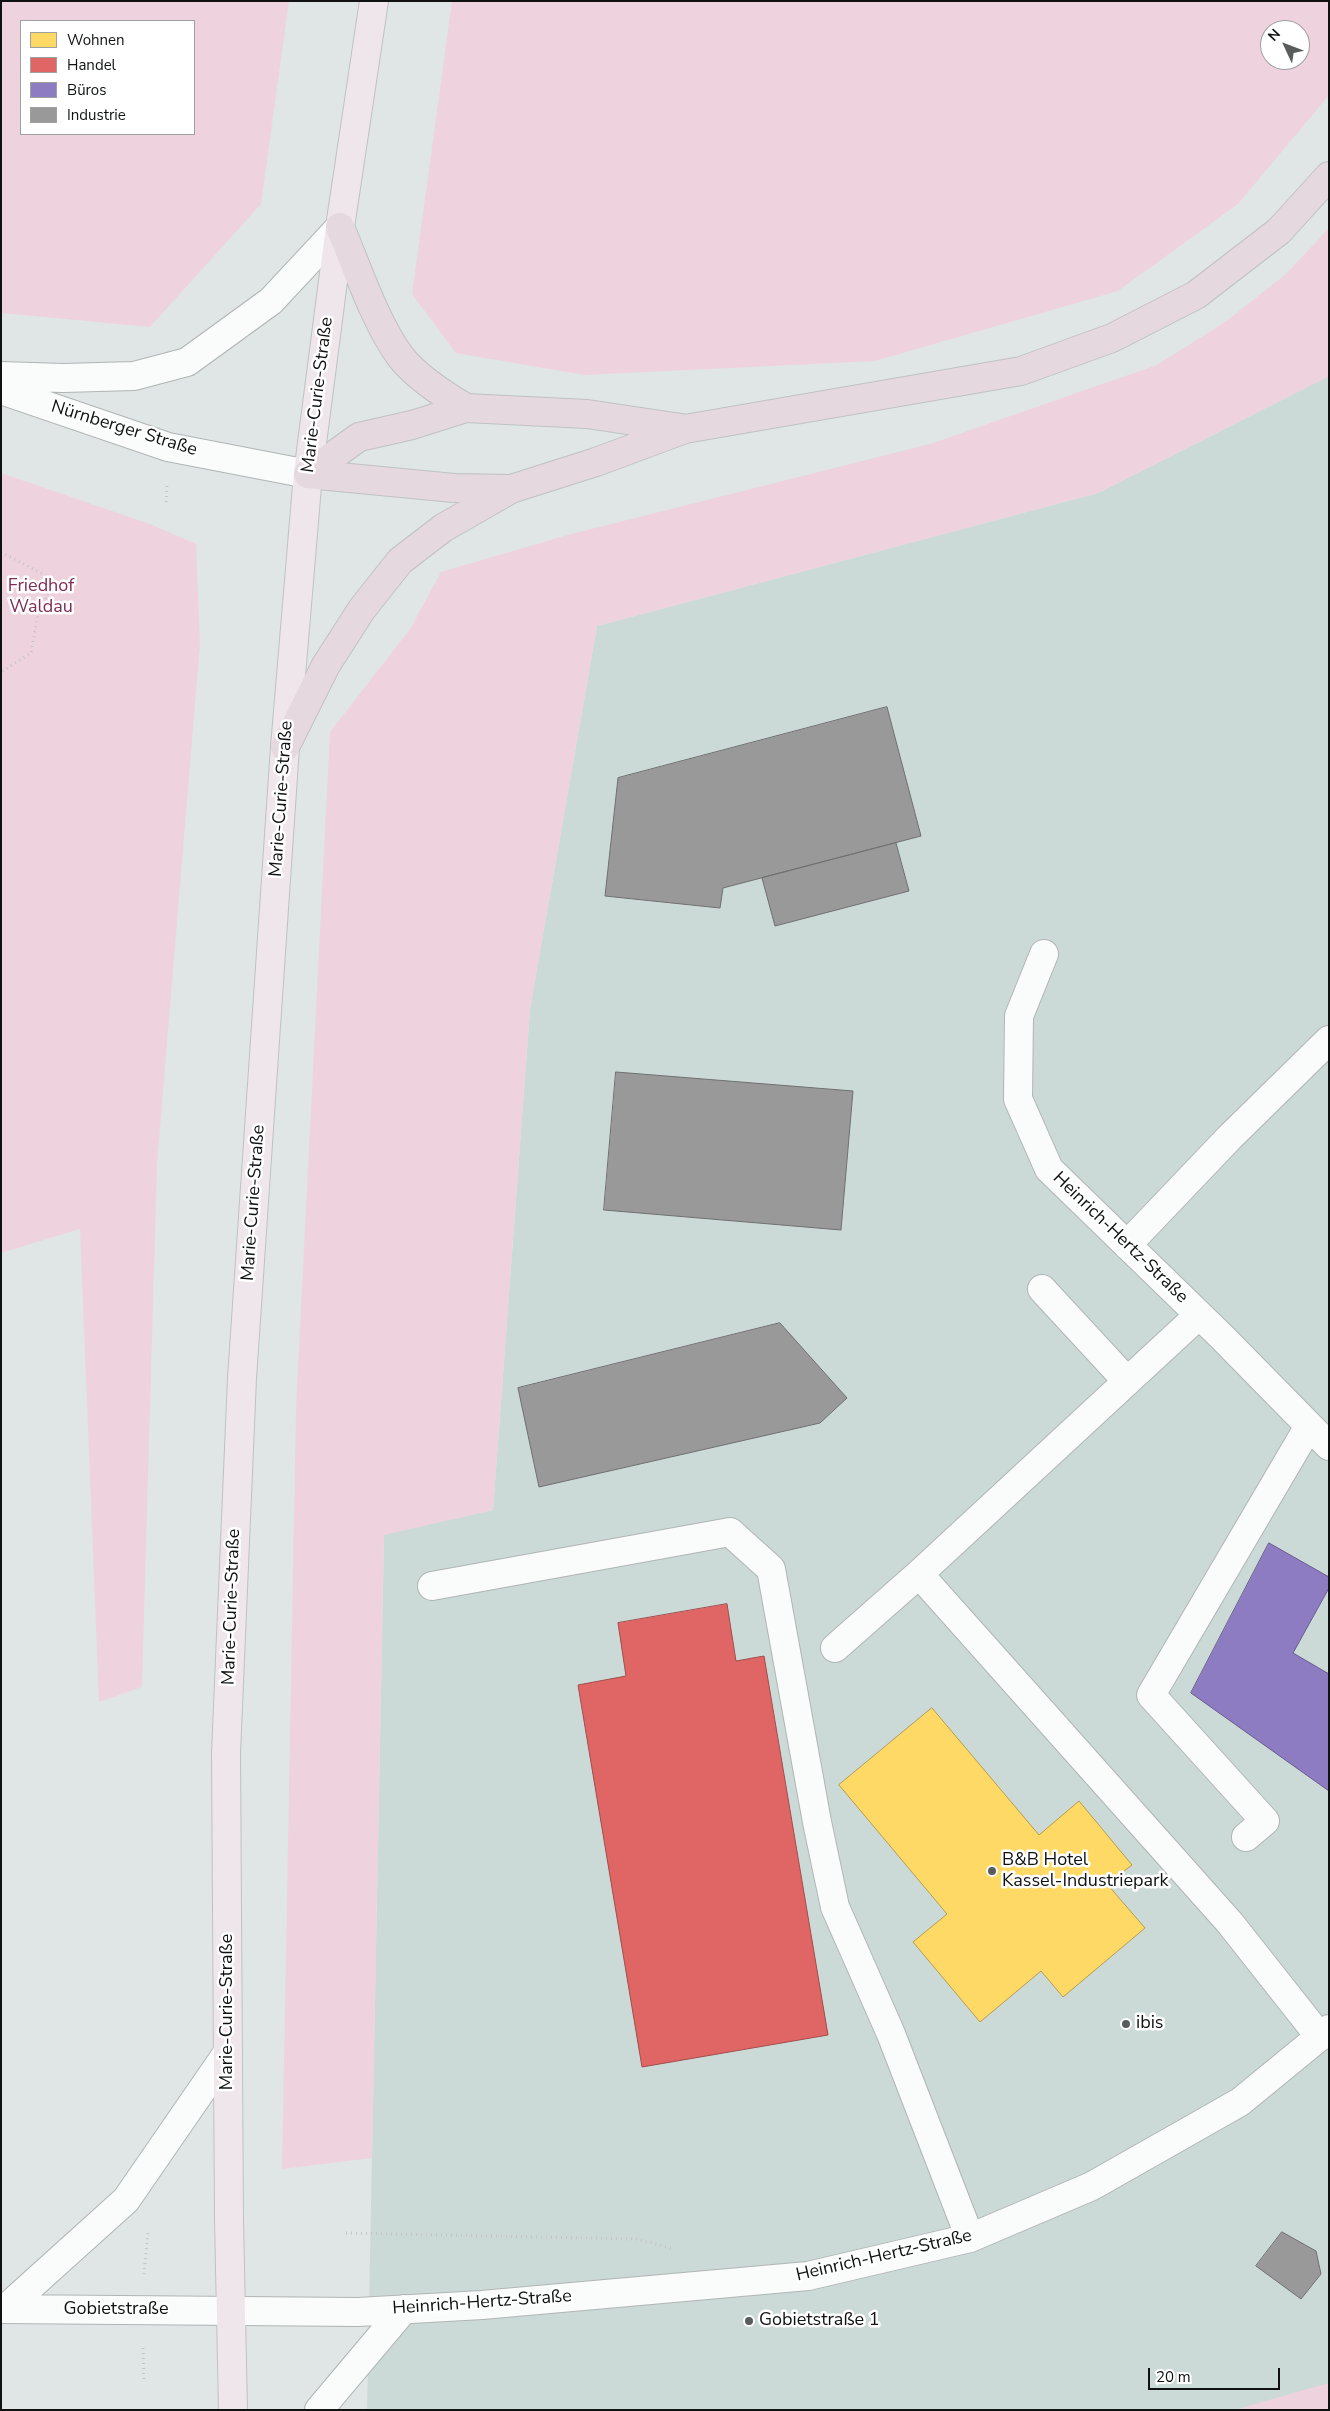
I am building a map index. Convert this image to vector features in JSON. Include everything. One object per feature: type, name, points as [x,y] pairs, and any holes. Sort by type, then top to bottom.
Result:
[{"type":"highway","points":[[285,747],[326,665],[362,609],[400,561],[443,528],[511,489],[596,462],[685,429],[1021,371],[1112,338],[1196,295],[1279,231],[1329,176]]},
{"type":"highway","points":[[340,227],[381,322],[400,356],[440,393],[466,408]]},
{"type":"highway","points":[[308,474],[358,437],[412,426],[466,408],[586,414],[685,429]]},
{"type":"highway","points":[[308,474],[454,488],[511,489]]},
{"type":"main road","name":"Marie-Curie-Straße","points":[[233,2410],[226,1753],[242,1378],[285,747],[308,474],[340,227],[374,1]]},
{"type":"street","points":[[1,376],[63,378],[134,376],[187,362],[271,300],[340,227]]},
{"type":"street","name":"Nürnberger Straße","points":[[1,390],[168,447],[308,474]]},
{"type":"street","name":"Heinrich-Hertz-Straße","points":[[1044,954],[1018,1016],[1018,1099],[1049,1169],[1199,1315],[1329,1446]]},
{"type":"street","points":[[1127,1245],[1229,1138],[1329,1040]]},
{"type":"street","points":[[1042,1289],[1127,1381]]},
{"type":"street","points":[[835,1648],[919,1574],[1199,1315]]},
{"type":"street","points":[[1246,1836],[1265,1821],[1151,1695],[1309,1426]]},
{"type":"street","points":[[432,1586],[730,1532],[771,1569],[817,1822],[835,1907],[891,2034],[970,2238]]},
{"type":"street","points":[[919,1574],[1230,1923],[1324,2033]]},
{"type":"street","name":"Heinrich-Hertz-Straße","points":[[232,2310],[328,2312],[482,2305],[808,2276],[970,2238],[1092,2186],[1232,2106],[1324,2033]]},
{"type":"street","points":[[3,2309],[126,2200],[228,2052]]},
{"type":"street","name":"Gobietstraße","points":[[3,2309],[232,2310]]},
{"type":"street","points":[[319,2410],[404,2309]]},
{"type":"path","points":[[1,552],[54,580],[38,614],[32,653],[1,672]]},
{"type":"path","points":[[346,2233],[636,2239],[678,2250]]},
{"type":"shaded area","points":[[1329,376],[1329,2410],[367,2410],[384,1534],[493,1510],[530,1009],[597,626],[1098,493]]},
{"type":"green space","points":[[1,1],[289,1],[261,204],[150,327],[1,313]]},
{"type":"green space","points":[[452,1],[1329,1],[1329,95],[1238,204],[1118,291],[875,361],[584,375],[456,353],[412,294]]},
{"type":"green space","points":[[1329,228],[1329,376],[1098,493],[597,626],[530,1009],[493,1510],[384,1535],[372,2158],[282,2169],[296,1407],[330,732],[410,629],[441,572],[571,534],[930,444],[1157,365],[1225,322],[1286,274]]},
{"type":"green space","name":"Friedhof Waldau","points":[[1,473],[150,524],[196,544],[200,644],[157,1164],[142,1687],[99,1702],[80,1229],[1,1253]]},
{"type":"green space","points":[[1329,2383],[1329,2410],[1234,2410]]},
{"type":"building: Wohnen","points":[[932,1708],[1039,1835],[1079,1801],[1132,1865],[1107,1884],[1145,1928],[1063,1997],[1041,1971],[980,2022],[913,1942],[947,1914],[839,1785]]},
{"type":"building: Handel","points":[[727,1604],[736,1661],[764,1656],[828,2035],[642,2067],[578,1685],[626,1676],[618,1623]]},
{"type":"building: Büros","points":[[1269,1543],[1329,1577],[1329,1588],[1293,1653],[1329,1674],[1329,1791],[1191,1693]]},
{"type":"building: Industrie","points":[[887,707],[921,836],[723,888],[720,908],[605,896],[618,778]]},
{"type":"building: Industrie","points":[[896,843],[909,891],[775,926],[762,878]]},
{"type":"building: Industrie","points":[[616,1072],[853,1091],[841,1230],[604,1210]]},
{"type":"building: Industrie","points":[[780,1323],[847,1398],[820,1423],[539,1487],[518,1388]]},
{"type":"building: Industrie","points":[[1282,2232],[1316,2251],[1321,2274],[1301,2299],[1256,2266]]},
{"type":"place","name":"B&B Hotel Kassel-Industriepark","points":[[992,1871]]},
{"type":"place","name":"ibis","points":[[1126,2024]]},
{"type":"place","name":"Gobietstraße 1","points":[[749,2321]]}]
